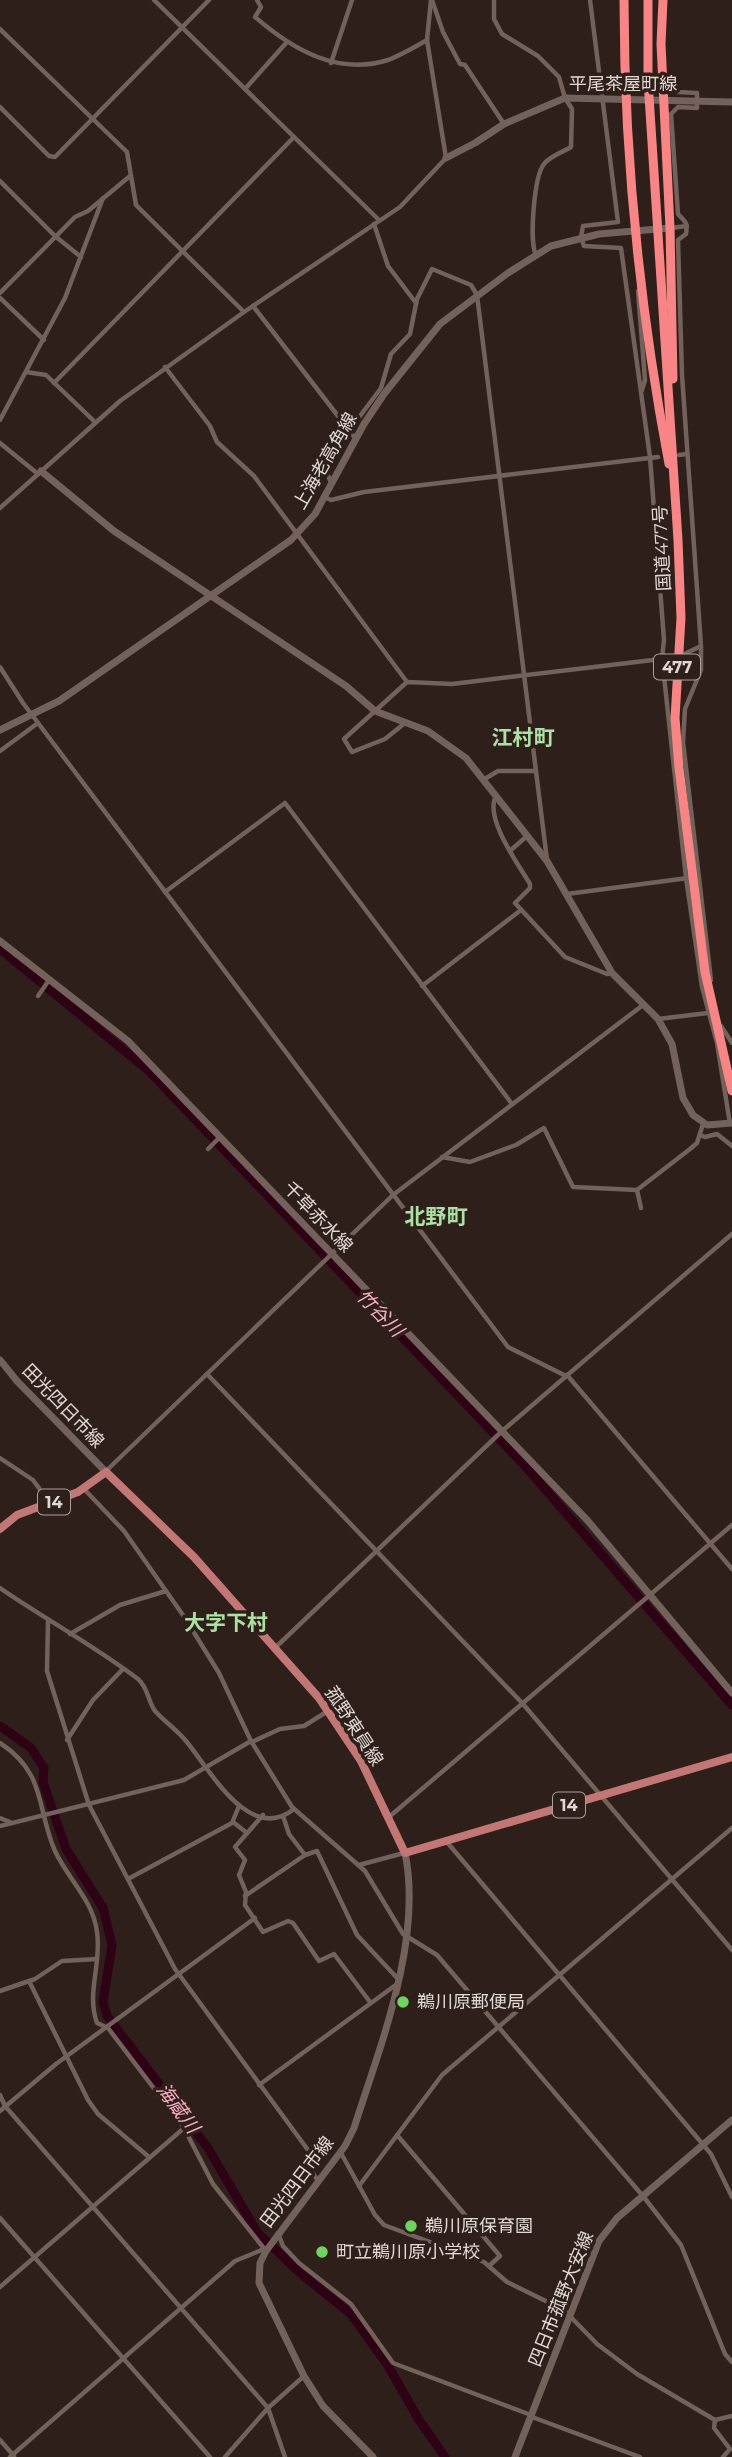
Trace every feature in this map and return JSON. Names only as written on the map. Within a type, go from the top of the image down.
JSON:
[{"type":"highway","name":"477","points":[[624,0],[624,97],[639,281],[678,540]]},
{"type":"highway","name":"国道477号","points":[[648,0],[649,109],[676,502],[681,618],[675,718],[689,878],[705,972],[732,1091]]},
{"type":"highway","name":"477","points":[[663,0],[676,502]]},
{"type":"main road","name":"平尾茶屋町線","points":[[446,158],[475,144],[504,124],[565,99],[624,97],[732,102]]},
{"type":"main road","name":"上海老高角線","points":[[0,730],[35,719],[212,597],[297,534],[324,497],[384,394],[432,333],[477,295],[551,246],[581,237],[670,228]]},
{"type":"main road","points":[[39,472],[114,531],[346,686],[375,711],[428,731],[466,758],[547,861],[612,973],[659,1019],[672,1044],[687,1106],[703,1124],[731,1124]]},
{"type":"main road","name":"千草赤水線","points":[[0,941],[128,1041],[331,1256],[588,1521],[732,1693]]},
{"type":"main road","name":"田光四日市線","points":[[0,1360],[16,1381],[106,1472]]},
{"type":"main road","name":"14","points":[[0,1529],[17,1515],[84,1489],[106,1472]]},
{"type":"main road","name":"菰野東員線","points":[[106,1472],[169,1530],[329,1711],[361,1761],[405,1853]]},
{"type":"main road","name":"14","points":[[405,1853],[732,1757]]},
{"type":"main road","name":"田光四日市線","points":[[373,2457],[323,2406],[304,2376],[263,2297],[259,2274],[266,2249],[340,2152],[354,2128],[389,2022],[398,1982],[405,1936],[408,1877],[405,1853]]},
{"type":"main road","name":"四日市菰野大安線","points":[[515,2457],[598,2241],[617,2218],[732,2120]]},
{"type":"street","points":[[154,0],[379,220]]},
{"type":"street","points":[[0,107],[52,158],[209,0]]},
{"type":"street","points":[[257,0],[262,5],[255,17],[287,41],[331,63],[340,65],[387,60],[427,40]]},
{"type":"street","points":[[331,63],[352,0]]},
{"type":"street","points":[[0,508],[95,422],[165,368],[413,197],[446,158],[427,40],[431,0]]},
{"type":"street","points":[[431,0],[443,32],[460,64],[465,65],[504,124]]},
{"type":"street","points":[[494,0],[492,12],[497,27],[507,39],[552,67],[572,109],[571,146],[542,166],[538,176],[532,242],[536,255]]},
{"type":"street","points":[[590,0],[618,222],[583,226],[581,237],[584,246],[621,248],[650,457],[664,640],[662,658],[689,878],[708,1013],[717,1043],[731,1124]]},
{"type":"street","points":[[0,29],[127,152],[136,205],[244,312]]},
{"type":"street","points":[[245,89],[287,41]]},
{"type":"street","points":[[670,85],[678,92],[697,93],[697,108],[678,107],[671,114],[678,214],[687,226],[686,234],[678,240],[687,454],[701,646],[701,670],[685,709],[683,742],[711,983],[722,1028],[732,1043]]},
{"type":"street","points":[[54,383],[294,137]]},
{"type":"street","points":[[44,340],[0,295],[75,217],[130,176]]},
{"type":"street","points":[[0,181],[55,236],[81,257]]},
{"type":"street","points":[[0,420],[44,340],[81,257],[103,198]]},
{"type":"street","points":[[374,224],[380,250],[388,266],[417,304]]},
{"type":"street","points":[[670,228],[687,226]]},
{"type":"street","points":[[331,484],[326,470],[328,462],[348,429],[381,388],[391,354],[410,334],[417,304],[432,269],[471,285],[477,295],[547,861]]},
{"type":"street","points":[[639,281],[637,309],[645,380],[641,391]]},
{"type":"street","points":[[253,306],[356,439]]},
{"type":"street","points":[[165,368],[210,426],[217,442],[254,476],[407,682]]},
{"type":"street","points":[[26,372],[42,372],[95,422]]},
{"type":"street","points":[[0,443],[39,472]]},
{"type":"street","points":[[679,455],[687,454]]},
{"type":"street","points":[[324,497],[331,500],[364,492],[658,457]]},
{"type":"street","points":[[406,723],[385,739],[352,752],[344,738],[407,682],[452,684],[678,657],[701,646]]},
{"type":"street","points":[[0,667],[35,719],[508,1347],[566,1375],[732,1569]]},
{"type":"street","points":[[0,751],[35,719]]},
{"type":"street","points":[[483,781],[498,771],[536,771]]},
{"type":"street","points":[[495,798],[491,808],[495,823],[530,884],[530,888],[515,903],[565,957],[607,974],[612,973]]},
{"type":"street","points":[[165,892],[285,803],[512,1104]]},
{"type":"street","points":[[511,850],[527,836]]},
{"type":"street","points":[[567,894],[689,878]]},
{"type":"street","points":[[422,986],[521,910]]},
{"type":"street","points":[[38,996],[49,980]]},
{"type":"street","points":[[106,1472],[393,1195],[644,1004]]},
{"type":"street","points":[[659,1019],[708,1013]]},
{"type":"street","points":[[442,1157],[470,1163],[516,1145],[544,1128],[573,1187],[637,1190],[690,1149],[700,1135],[703,1124]]},
{"type":"street","points":[[700,1135],[705,1137],[717,1134],[732,1146]]},
{"type":"street","points":[[208,1148],[218,1138]]},
{"type":"street","points":[[637,1190],[641,1208]]},
{"type":"street","points":[[275,1648],[501,1432],[732,1234]]},
{"type":"street","points":[[207,1374],[523,1704],[732,1950]]},
{"type":"street","points":[[0,1458],[33,1480],[50,1503]]},
{"type":"street","points":[[84,1489],[124,1531],[166,1591],[219,1673],[252,1742],[293,1809],[358,1865],[374,1883],[405,1936],[437,1955],[643,2196],[681,2245],[725,2354],[732,2362]]},
{"type":"street","points":[[389,1817],[732,1525]]},
{"type":"street","points":[[0,1588],[142,1683],[156,1712],[183,1737],[206,1769],[239,1806],[263,1815],[283,1816],[293,1809]]},
{"type":"street","points":[[70,1634],[120,1605],[166,1591]]},
{"type":"street","points":[[48,1621],[47,1671],[89,1805],[178,1975],[308,2150],[311,2170],[318,2181]]},
{"type":"street","points":[[67,1740],[93,1700],[122,1670]]},
{"type":"street","points":[[0,1826],[45,1817],[184,1780],[252,1742],[280,1729],[304,1726],[329,1711]]},
{"type":"street","points":[[0,1743],[19,1760],[33,1778],[55,1850],[92,1914],[97,1933],[93,2012],[97,2023],[108,2028],[184,2128],[213,2184],[266,2249],[238,2259],[12,2456],[0,2440]]},
{"type":"street","points":[[128,1879],[233,1822],[239,1806]]},
{"type":"street","points":[[263,1815],[234,1847],[245,1860],[239,1875],[245,1896],[243,1902],[248,1912],[263,1932],[288,1922],[293,1923],[319,1961],[334,1954],[370,2002]]},
{"type":"street","points":[[283,1816],[289,1834],[305,1855]]},
{"type":"street","points":[[0,1818],[11,1823]]},
{"type":"street","points":[[233,1822],[247,1833]]},
{"type":"street","points":[[359,2186],[442,2075],[732,1828]]},
{"type":"street","points":[[446,1841],[703,2145],[729,2185],[732,2197]]},
{"type":"street","points":[[245,1896],[305,1855],[317,1851],[357,1935],[398,1982],[259,2085]]},
{"type":"street","points":[[358,1865],[405,1853]]},
{"type":"street","points":[[2,2109],[66,2057],[255,1918]]},
{"type":"street","points":[[0,1991],[29,1981],[62,1961],[97,1959]]},
{"type":"street","points":[[29,1981],[66,2057],[98,2114],[149,2157]]},
{"type":"street","points":[[0,2095],[2,2109],[268,2408],[285,2457]]},
{"type":"street","points":[[0,2287],[184,2128]]},
{"type":"street","points":[[397,2135],[500,2256],[489,2266]]},
{"type":"street","points":[[340,2152],[378,2220],[392,2230],[466,2254],[489,2266],[507,2281],[556,2304],[616,2360],[715,2420],[732,2416]]},
{"type":"street","points":[[0,2218],[210,2457]]},
{"type":"street","points":[[276,2236],[299,2263],[351,2304],[393,2363],[640,2457]]},
{"type":"street","points":[[226,2456],[268,2408],[304,2376]]},
{"type":"street","points":[[715,2420],[714,2428],[730,2449],[723,2457]]},
{"type":"street","points":[[226,2456],[234,2457]]},
{"type":"waterway","name":"竹谷川","points":[[0,949],[148,1070],[526,1467],[732,1705]]},
{"type":"waterway","name":"海蔵川","points":[[0,1726],[31,1748],[44,1768],[43,1782],[66,1849],[103,1908],[112,1945],[103,2002],[107,2016],[208,2148],[257,2232],[300,2273],[351,2314],[387,2364],[419,2420],[445,2457]]},
{"type":"place","name":"鵜川原郵便局","points":[[403,2002]]},
{"type":"place","name":"鵜川原保育園","points":[[411,2226]]},
{"type":"place","name":"町立鵜川原小学校","points":[[322,2252]]},
{"type":"district","name":"江村町","points":[[523,737]]},
{"type":"district","name":"北野町","points":[[436,1216]]},
{"type":"district","name":"大字下村","points":[[226,1622]]}]
